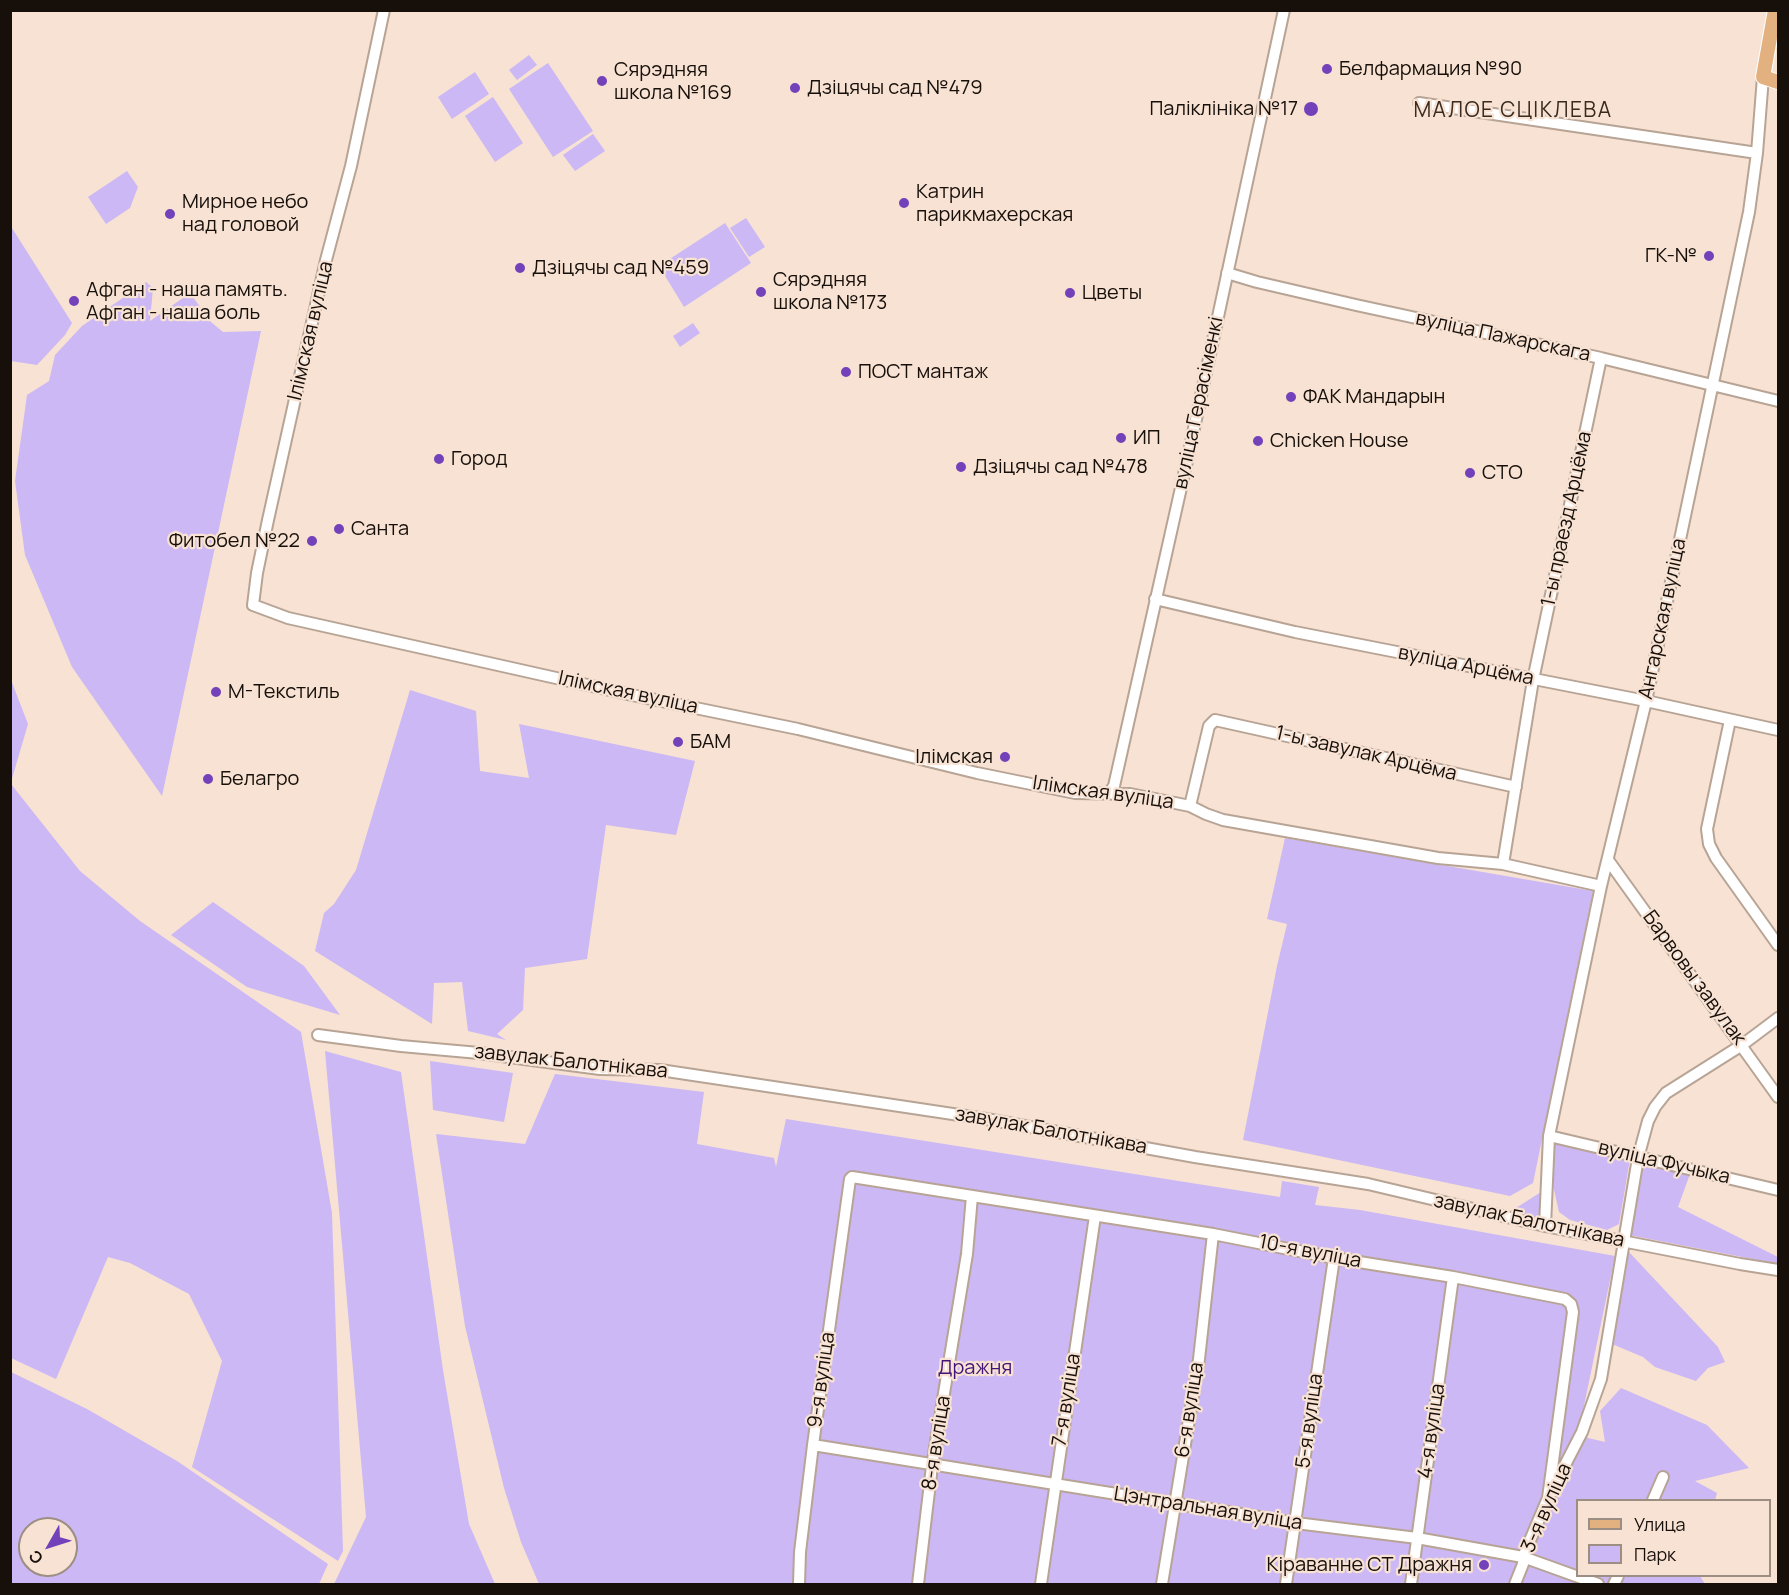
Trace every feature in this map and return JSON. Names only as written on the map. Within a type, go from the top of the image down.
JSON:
[{"type":"main road","name":"Ангарская вуліца","points":[[1763,77],[1775,10]]},
{"type":"main road","points":[[1763,77],[1779,82]]},
{"type":"street","name":"Ілімская вуліца","points":[[384,10],[351,166],[326,260],[252,605],[288,618],[632,695],[798,729],[977,773],[1075,793],[1130,794],[1190,806],[1223,820],[1438,858],[1503,864],[1601,886]]},
{"type":"street","name":"вуліца Герасіменкі","points":[[1109,793],[1114,786],[1284,10]]},
{"type":"street","name":"Ангарская вуліца","points":[[1545,1226],[1549,1136],[1601,886],[1646,701],[1749,212],[1757,153],[1763,77]]},
{"type":"street","points":[[1419,103],[1757,153]]},
{"type":"street","name":"вуліца Пажарскага","points":[[1227,273],[1356,305],[1601,358],[1779,401]]},
{"type":"street","name":"1-ы праезд Арцёма","points":[[1533,680],[1601,358]]},
{"type":"street","name":"вуліца Арцёма","points":[[1155,599],[1295,632],[1646,701],[1779,730]]},
{"type":"street","points":[[1503,864],[1533,680]]},
{"type":"street","name":"1-ы завулак Арцёма","points":[[1190,806],[1209,726],[1215,720],[1516,787]]},
{"type":"street","points":[[1731,720],[1707,830],[1709,844],[1716,858],[1779,945]]},
{"type":"street","name":"Барвовы завулак","points":[[1608,860],[1779,1097]]},
{"type":"street","name":"3-я вуліца","points":[[1515,1584],[1523,1564],[1523,1557],[1548,1498],[1582,1432],[1601,1378],[1638,1158],[1648,1121],[1666,1093],[1742,1045],[1779,1018]]},
{"type":"street","name":"завулак Балотнікава","points":[[318,1035],[584,1067],[660,1070],[986,1119],[1368,1184],[1545,1226],[1779,1270]]},
{"type":"street","name":"вуліца Фучыка","points":[[1549,1136],[1779,1190]]},
{"type":"street","name":"10-я вуліца","points":[[852,1178],[1213,1234],[1565,1299],[1571,1305],[1573,1312],[1548,1498]]},
{"type":"street","name":"9-я вуліца","points":[[799,1584],[800,1552],[813,1445],[850,1179],[852,1178]]},
{"type":"street","name":"8-я вуліца","points":[[918,1584],[932,1466],[965,1265],[972,1196]]},
{"type":"street","name":"7-я вуліца","points":[[1041,1584],[1095,1216]]},
{"type":"street","name":"6-я вуліца","points":[[1162,1584],[1198,1359],[1213,1234]]},
{"type":"street","name":"5-я вуліца","points":[[1286,1584],[1334,1258]]},
{"type":"street","name":"4-я вуліца","points":[[1411,1584],[1454,1277]]},
{"type":"street","name":"Цэнтральная вуліца","points":[[813,1445],[1296,1523],[1418,1538],[1523,1557],[1576,1576]]},
{"type":"street","points":[[1653,1499],[1664,1477]]},
{"type":"street","name":"Цэнтральная вуліца","points":[[1579,1577],[1598,1584]]},
{"type":"green space","points":[[529,55],[537,65],[517,80],[509,70]]},
{"type":"green space","points":[[548,63],[593,131],[553,157],[509,89]]},
{"type":"green space","points":[[475,72],[489,94],[452,119],[438,97]]},
{"type":"green space","points":[[493,97],[523,143],[495,162],[465,116]]},
{"type":"green space","points":[[593,134],[605,151],[575,171],[563,155]]},
{"type":"green space","points":[[127,171],[138,187],[130,208],[106,224],[88,197]]},
{"type":"green space","points":[[746,218],[765,247],[749,257],[730,228]]},
{"type":"green space","points":[[725,223],[751,263],[684,307],[659,266]]},
{"type":"green space","points":[[12,228],[72,323],[65,335],[37,365],[11,361]]},
{"type":"green space","points":[[146,282],[153,288],[150,321],[190,293],[211,322],[223,332],[261,331],[162,796],[72,667],[25,555],[15,481],[27,395],[49,381],[55,355],[82,326]]},
{"type":"green space","points":[[693,323],[700,333],[680,347],[673,336]]},
{"type":"green space","points":[[10,680],[28,724],[11,782]]},
{"type":"green space","points":[[410,690],[476,711],[480,771],[529,778],[519,724],[695,761],[676,835],[606,825],[587,959],[525,968],[523,1010],[497,1034],[506,1040],[468,1031],[462,982],[434,983],[432,1024],[315,951],[324,913],[334,904],[356,870]]},
{"type":"green space","points":[[11,784],[80,871],[140,921],[301,1032],[332,1213],[343,1551],[338,1561],[192,1467],[222,1361],[189,1294],[130,1263],[108,1257],[56,1379],[11,1358]]},
{"type":"green space","points":[[1285,838],[1593,891],[1533,1183],[1510,1196],[1243,1140],[1287,924],[1267,919]]},
{"type":"green space","points":[[213,902],[304,966],[340,1015],[247,987],[171,935]]},
{"type":"green space","points":[[325,1051],[401,1072],[443,1370],[469,1524],[495,1584],[334,1584],[366,1517]]},
{"type":"green space","points":[[430,1061],[513,1073],[504,1122],[433,1110]]},
{"type":"green space","name":"Дражня","points":[[555,1074],[704,1092],[697,1144],[774,1158],[776,1167],[786,1119],[1280,1197],[1282,1181],[1319,1187],[1315,1205],[1360,1210],[1615,1256],[1580,1425],[1585,1435],[1588,1438],[1605,1442],[1600,1411],[1621,1388],[1707,1425],[1749,1468],[1695,1481],[1717,1493],[1715,1499],[1576,1499],[1576,1577],[1701,1577],[1705,1584],[539,1584],[521,1542],[504,1488],[465,1326],[436,1134],[525,1144]]},
{"type":"green space","points":[[1554,1143],[1630,1159],[1619,1224],[1607,1230],[1570,1220],[1559,1212],[1553,1185]]},
{"type":"green space","points":[[1639,1163],[1690,1174],[1678,1207],[1778,1257],[1778,1264],[1629,1235]]},
{"type":"green space","points":[[1541,1192],[1538,1218],[1508,1213]]},
{"type":"green space","points":[[1629,1252],[1718,1347],[1725,1362],[1708,1368],[1696,1381],[1655,1367],[1643,1357],[1612,1344]]},
{"type":"green space","points":[[11,1372],[87,1409],[177,1461],[328,1564],[319,1584],[11,1584]]},
{"type":"place","name":"Белфармация №90","points":[[1327,69]]},
{"type":"place","name":"Сярэдняя школа №169","points":[[602,81]]},
{"type":"place","name":"Дзіцячы сад №479","points":[[795,88]]},
{"type":"place","name":"Паліклініка №17","points":[[1311,109]]},
{"type":"place","name":"Катрин парикмахерская","points":[[904,203]]},
{"type":"place","name":"Мирное небо над головой","points":[[170,214]]},
{"type":"place","name":"ГК-№","points":[[1709,256]]},
{"type":"place","name":"Дзіцячы сад №459","points":[[520,268]]},
{"type":"place","name":"Сярэдняя школа №173","points":[[761,292]]},
{"type":"place","name":"Цветы","points":[[1070,293]]},
{"type":"place","name":"Афган - наша память. Афган - наша боль","points":[[74,301]]},
{"type":"place","name":"ПОСТ мантаж","points":[[846,372]]},
{"type":"place","name":"ФАК Мандарын","points":[[1291,397]]},
{"type":"place","name":"ИП","points":[[1121,438]]},
{"type":"place","name":"Chicken House","points":[[1258,441]]},
{"type":"place","name":"Город","points":[[439,459]]},
{"type":"place","name":"Дзіцячы сад №478","points":[[961,467]]},
{"type":"place","name":"СТО","points":[[1470,473]]},
{"type":"place","name":"Санта","points":[[339,529]]},
{"type":"place","name":"Фитобел №22","points":[[312,541]]},
{"type":"place","name":"М-Текстиль","points":[[216,692]]},
{"type":"place","name":"БАМ","points":[[678,742]]},
{"type":"place","name":"Ілімская","points":[[1005,757]]},
{"type":"place","name":"Белагро","points":[[208,779]]},
{"type":"place","name":"Кіраванне СТ Дражня","points":[[1484,1565]]},
{"type":"district","name":"МАЛОЕ СЦІКЛЕВА","points":[[1513,111]]}]
